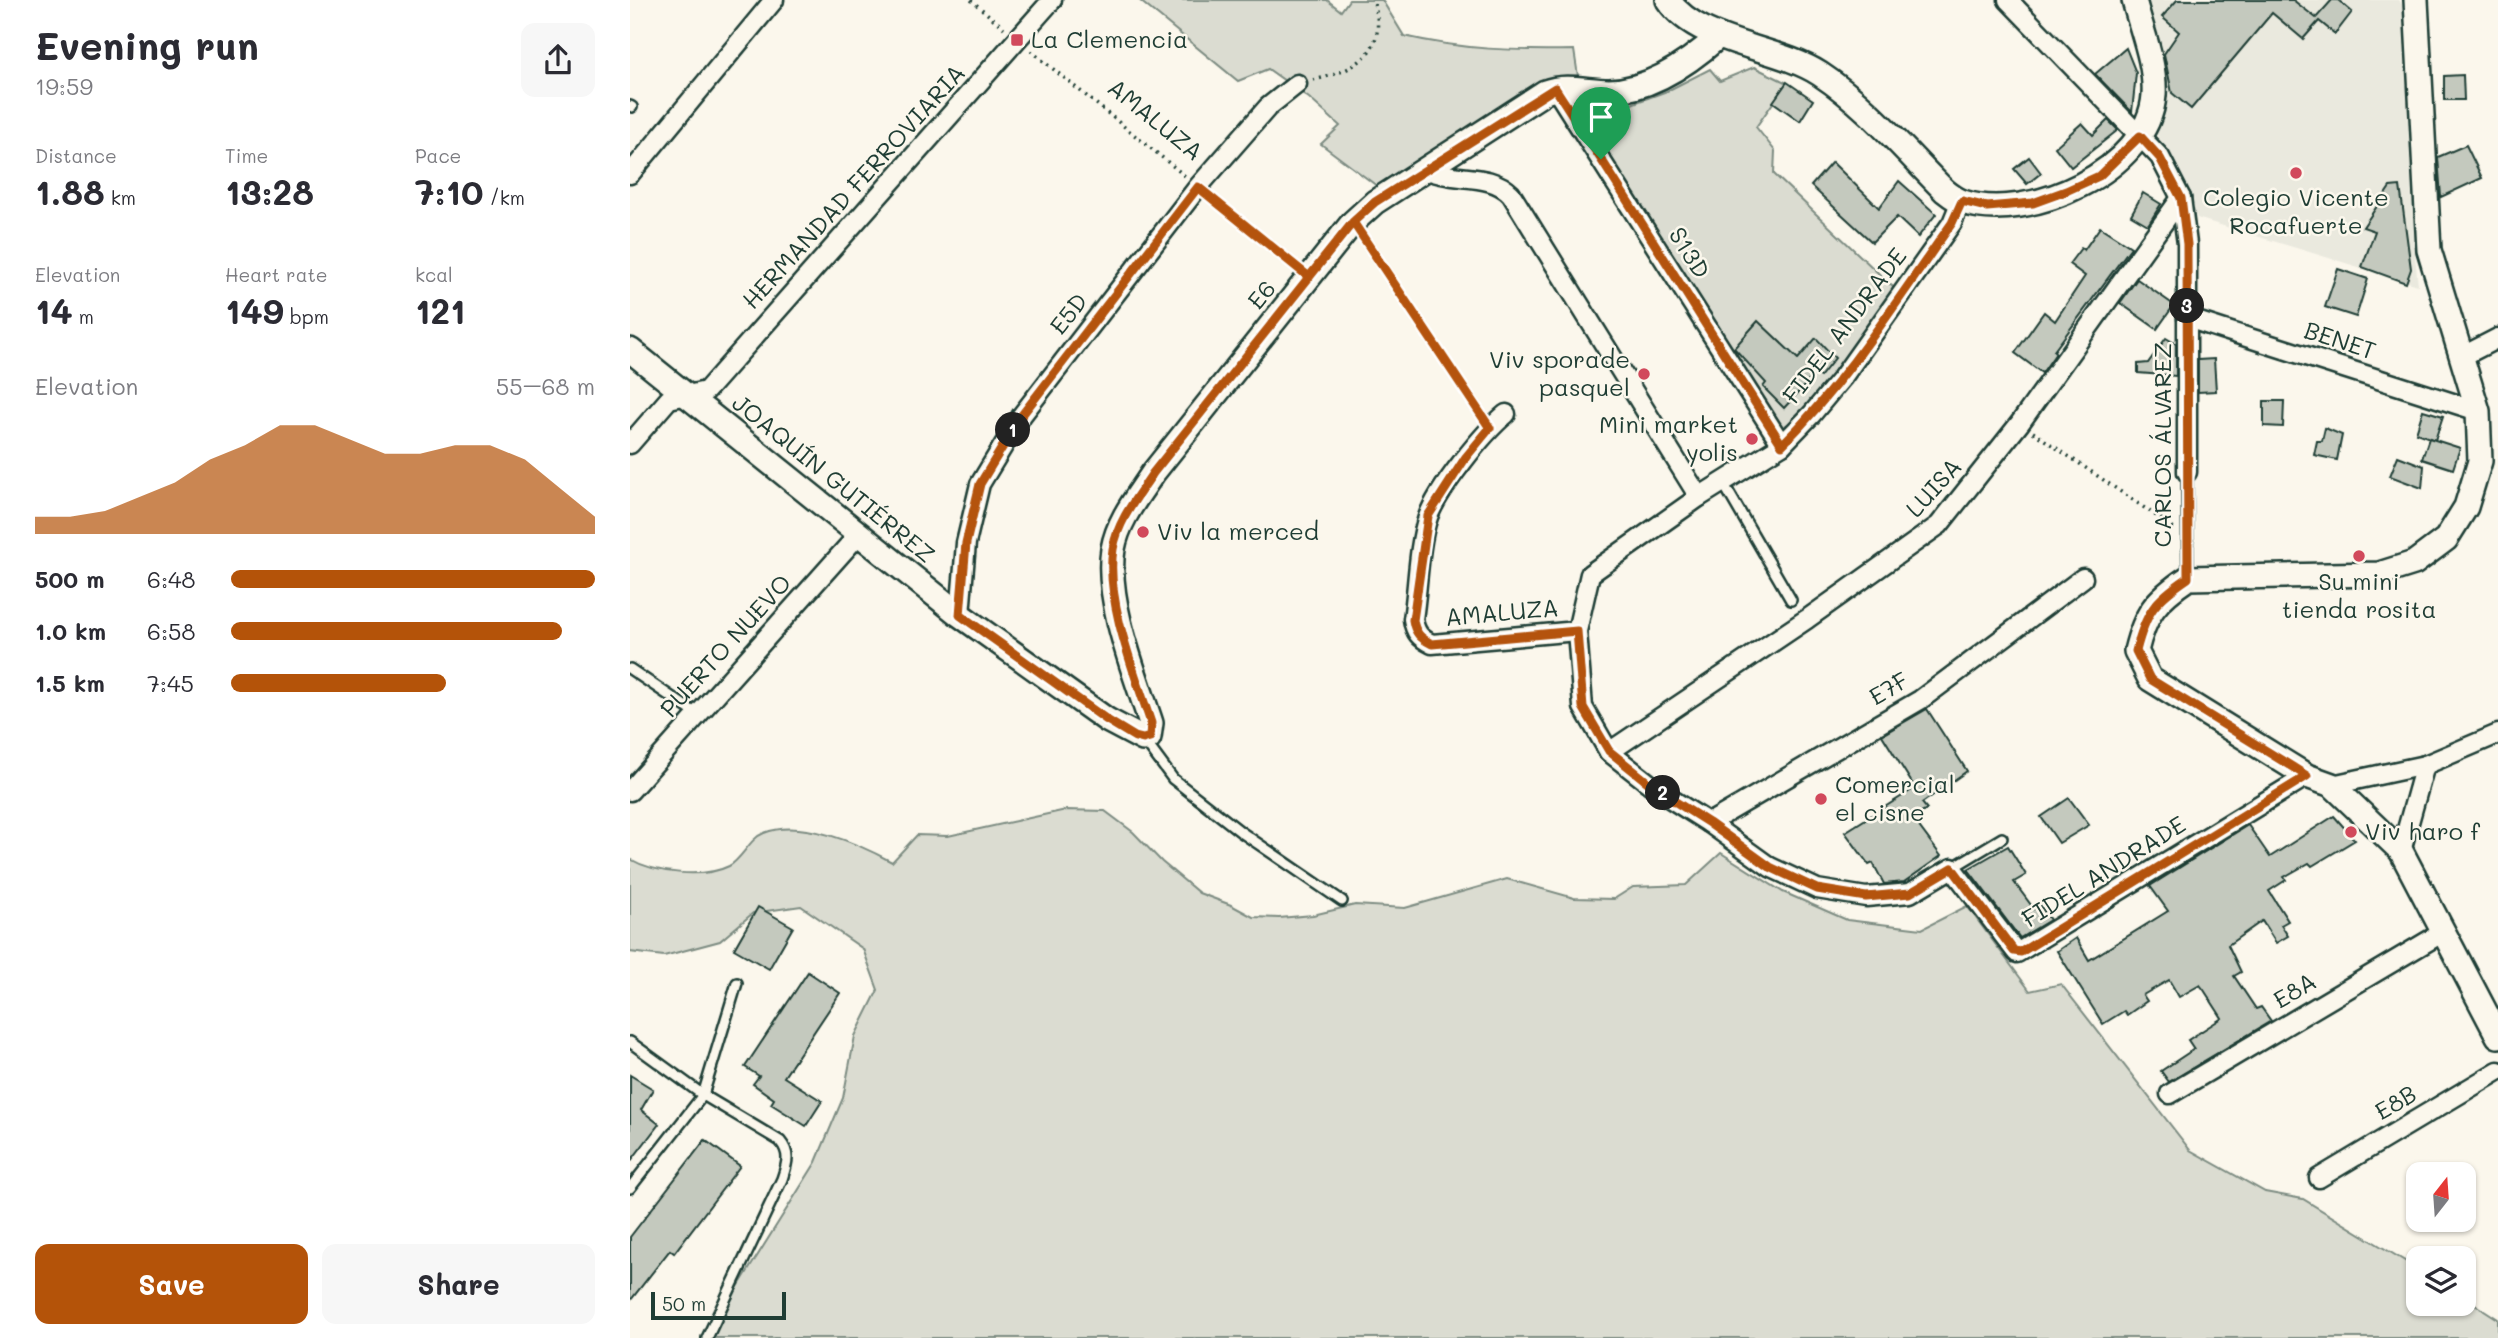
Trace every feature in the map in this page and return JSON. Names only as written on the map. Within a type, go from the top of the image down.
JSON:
[{"type":"street","points":[[630,174],[774,0]]},
{"type":"street","name":"HERMANDAD FERROVIARIA","points":[[630,444],[669,399],[706,391],[1052,0]]},
{"type":"street","points":[[1668,0],[1675,11],[1718,36],[1817,72],[1848,96],[1945,191],[1962,201],[1987,207],[2033,203],[2099,176],[2140,136],[2148,120],[2154,95],[2152,71],[2134,0]]},
{"type":"street","name":"CARLOS ÁLVAREZ","points":[[2008,0],[2160,158],[2181,198],[2187,244],[2188,472]]},
{"type":"street","points":[[2420,2],[2429,250],[2478,411],[2480,461],[2466,507],[2446,538],[2414,563],[2379,574],[2188,578],[2161,596],[2143,623],[2136,651],[2150,679],[2307,776],[2333,785],[2401,851],[2498,1036]]},
{"type":"street","points":[[1555,88],[1612,91],[1653,80],[1695,57],[1718,36]]},
{"type":"street","name":"E5D","points":[[960,615],[966,543],[980,484],[1022,415],[1198,187],[1268,107],[1297,83]]},
{"type":"street","name":"E6","points":[[1143,739],[1150,737],[1151,723],[1124,639],[1112,579],[1113,548],[1124,517],[1153,473],[1353,222],[1375,202],[1555,88]]},
{"type":"street","name":"S13D","points":[[1555,88],[1782,445]]},
{"type":"street","points":[[1428,170],[1442,176],[1494,182],[1511,194],[1699,497]]},
{"type":"street","name":"LUISA","points":[[1609,751],[1807,619],[1931,532],[2020,423],[2181,198]]},
{"type":"street","name":"FIDEL ANDRADE","points":[[1962,201],[1952,223],[1842,377],[1782,445],[1722,481],[1594,569],[1588,579],[1577,631],[1583,707],[1609,751],[1660,792],[1770,867],[1817,889],[1866,897],[1910,893],[1952,868],[2014,951],[2021,952],[2307,776]]},
{"type":"street","name":"BENET","points":[[2187,318],[2478,411]]},
{"type":"street","points":[[2461,357],[2498,338]]},
{"type":"street","name":"JOAQUÍN GUTIÉRREZ","points":[[630,350],[960,615],[1107,720],[1143,739]]},
{"type":"street","points":[[1490,428],[1506,414]]},
{"type":"street","name":"AMALUZA","points":[[1490,428],[1439,498],[1426,524],[1413,620],[1415,629],[1422,638],[1432,644],[1577,631]]},
{"type":"street","name":"PUERTO NUEVO","points":[[630,792],[859,534]]},
{"type":"street","name":"E7F","points":[[1709,823],[1920,700],[2083,578]]},
{"type":"street","points":[[2333,785],[2425,765],[2498,734]]},
{"type":"street","points":[[2401,851],[2425,765]]},
{"type":"street","name":"E8A","points":[[2170,1094],[2445,931]]},
{"type":"street","name":"E8B","points":[[2319,1178],[2498,1070]]},
{"type":"lane","name":"CARLOS ÁLVAREZ","points":[[2188,472],[2188,578]]},
{"type":"lane","points":[[1722,481],[1791,600]]},
{"type":"lane","points":[[630,669],[698,716]]},
{"type":"lane","points":[[1143,739],[1173,779],[1241,832],[1342,901]]},
{"type":"lane","points":[[1952,868],[2002,838]]},
{"type":"lane","points":[[630,1188],[703,1095],[737,983]]},
{"type":"lane","points":[[630,1042],[703,1095],[780,1141],[787,1149],[788,1160],[782,1179],[707,1338]]},
{"type":"path","name":"AMALUZA","points":[[971,0],[1309,277]]},
{"type":"path","points":[[1297,83],[1350,70],[1374,47],[1378,25],[1373,0]]},
{"type":"path","points":[[1353,222],[1490,428]]},
{"type":"path","points":[[2020,423],[2187,537]]},
{"type":"shaded area","points":[[1139,0],[1327,0],[1341,11],[1349,0],[1382,0],[1404,36],[1489,49],[1574,50],[1578,76],[1554,78],[1381,189],[1321,144],[1340,126],[1309,98],[1268,69],[1238,81]]},
{"type":"shaded area","name":"Colegio Vicente Rocafuerte","points":[[2144,0],[2399,0],[2419,30],[2415,256],[2418,285],[2197,218],[2154,128]]},
{"type":"shaded area","points":[[1754,67],[1787,83],[1756,127],[1775,151],[1774,174],[1895,289],[1806,414],[1779,429],[1573,108],[1626,106],[1667,91],[1710,69],[1720,81]]},
{"type":"shaded area","points":[[1066,810],[1105,811],[1133,832],[1162,862],[1199,893],[1253,917],[1313,915],[1355,905],[1405,908],[1507,879],[1574,898],[1614,899],[1633,887],[1686,885],[1721,853],[1783,892],[1847,920],[1922,929],[1967,906],[2030,991],[2061,984],[2190,1150],[2265,1192],[2303,1199],[2406,1262],[2406,1316],[2476,1316],[2476,1305],[2498,1319],[2498,1338],[706,1338],[816,1162],[843,1098],[855,1036],[878,990],[863,949],[801,906],[753,913],[720,941],[664,956],[630,952],[630,859],[652,868],[679,873],[718,870],[738,859],[754,839],[764,833],[795,829],[830,835],[892,862],[917,835],[948,836]]},
{"type":"building","points":[[2177,0],[2293,0],[2316,18],[2332,0],[2338,0],[2352,12],[2335,34],[2319,21],[2303,39],[2272,13],[2191,109],[2172,93],[2164,54],[2179,32],[2162,17]]},
{"type":"building","points":[[2126,48],[2136,73],[2132,112],[2095,74]]},
{"type":"building","points":[[2463,75],[2464,100],[2444,100],[2444,76]]},
{"type":"building","points":[[1787,82],[1813,100],[1800,121],[1773,102]]},
{"type":"building","points":[[2108,120],[2118,130],[2071,167],[2055,147],[2082,123],[2093,135]]},
{"type":"building","points":[[2466,145],[2482,178],[2441,197],[2438,157]]},
{"type":"building","points":[[2029,157],[2041,173],[2027,184],[2014,169]]},
{"type":"building","points":[[1832,162],[1879,208],[1899,181],[1936,214],[1918,237],[1897,217],[1872,242],[1811,186]]},
{"type":"building","points":[[2400,186],[2411,269],[2406,283],[2362,267],[2375,231],[2363,227],[2390,187]]},
{"type":"building","points":[[2143,193],[2161,204],[2148,225],[2131,215]]},
{"type":"building","points":[[2100,227],[2131,247],[2054,351],[2056,353],[2042,373],[2015,353],[2044,312],[2055,321],[2085,276],[2069,264],[2081,248],[2084,250]]},
{"type":"building","points":[[2338,269],[2368,279],[2356,317],[2325,307]]},
{"type":"building","points":[[2137,279],[2174,305],[2157,329],[2120,303]]},
{"type":"building","points":[[1758,321],[1798,359],[1816,338],[1835,358],[1820,377],[1815,374],[1784,408],[1763,387],[1766,383],[1734,348]]},
{"type":"building","points":[[2166,338],[2176,344],[2176,376],[2138,373],[2138,364],[2148,363]]},
{"type":"building","points":[[2214,359],[2216,391],[2198,392],[2198,360]]},
{"type":"building","points":[[2264,401],[2284,401],[2283,427],[2264,426]]},
{"type":"building","points":[[2423,410],[2443,416],[2435,440],[2416,433]]},
{"type":"building","points":[[2325,428],[2342,435],[2337,460],[2314,455],[2317,441],[2322,441]]},
{"type":"building","points":[[2429,438],[2460,448],[2453,469],[2422,459]]},
{"type":"building","points":[[2398,456],[2424,466],[2422,488],[2390,476]]},
{"type":"building","points":[[1927,709],[1967,771],[1922,803],[1927,809],[1912,817],[1941,856],[1904,882],[1884,884],[1873,863],[1869,865],[1845,832],[1915,788],[1882,735]]},
{"type":"building","points":[[2069,798],[2089,825],[2059,843],[2041,817]]},
{"type":"building","points":[[2334,816],[2355,840],[2312,866],[2309,863],[2284,877],[2286,880],[2269,891],[2288,921],[2281,925],[2288,936],[2276,943],[2262,921],[2228,945],[2241,972],[2234,976],[2256,1009],[2261,1007],[2271,1021],[2169,1082],[2161,1071],[2194,1049],[2188,1040],[2222,1018],[2200,985],[2179,997],[2169,980],[2143,995],[2147,1001],[2127,1015],[2124,1011],[2103,1024],[2057,951],[2076,938],[2089,960],[2168,911],[2150,886],[2248,825],[2270,857]]},
{"type":"building","points":[[2008,846],[2026,875],[2014,882],[2034,909],[2040,905],[2050,920],[2020,938],[1968,869]]},
{"type":"building","points":[[758,907],[793,927],[769,969],[734,949]]},
{"type":"building","points":[[808,972],[840,993],[784,1077],[822,1101],[806,1126],[771,1104],[774,1099],[753,1084],[759,1076],[745,1067]]},
{"type":"building","points":[[630,1075],[653,1089],[641,1110],[659,1124],[630,1162]]},
{"type":"building","points":[[705,1140],[740,1166],[674,1253],[670,1250],[630,1301],[630,1237]]},
{"type":"place","name":"La Clemencia","points":[[1017,40]]},
{"type":"place","name":"Colegio Vicente Rocafuerte","points":[[2296,173]]},
{"type":"place","name":"Viv sporade pasquel","points":[[1644,374]]},
{"type":"place","name":"Mini market yolis","points":[[1752,439]]},
{"type":"place","name":"Viv la merced","points":[[1143,532]]},
{"type":"place","name":"Su mini tienda rosita","points":[[2359,556]]},
{"type":"place","name":"Comercial el cisne","points":[[1821,799]]},
{"type":"place","name":"Viv haro f","points":[[2351,832]]},
{"type":"route","points":[[1601,159],[1555,88],[1375,202],[1353,222],[1153,473],[1124,517],[1113,548],[1112,579],[1124,639],[1151,723],[1150,737],[1135,737],[1107,720],[960,615],[966,543],[980,484],[1022,415],[1198,187],[1309,277],[1353,222],[1490,428],[1466,457],[1428,516],[1413,620],[1415,629],[1422,638],[1432,644],[1577,631],[1583,707],[1609,751],[1660,792],[1770,867],[1817,889],[1866,897],[1910,893],[1952,868],[2017,953],[2307,776],[2150,679],[2136,651],[2143,623],[2161,596],[2188,578],[2187,244],[2181,198],[2160,158],[2140,136],[2099,176],[2066,191],[2033,203],[1987,207],[1962,201],[1952,223],[1842,377],[1782,445],[1601,159]]}]
